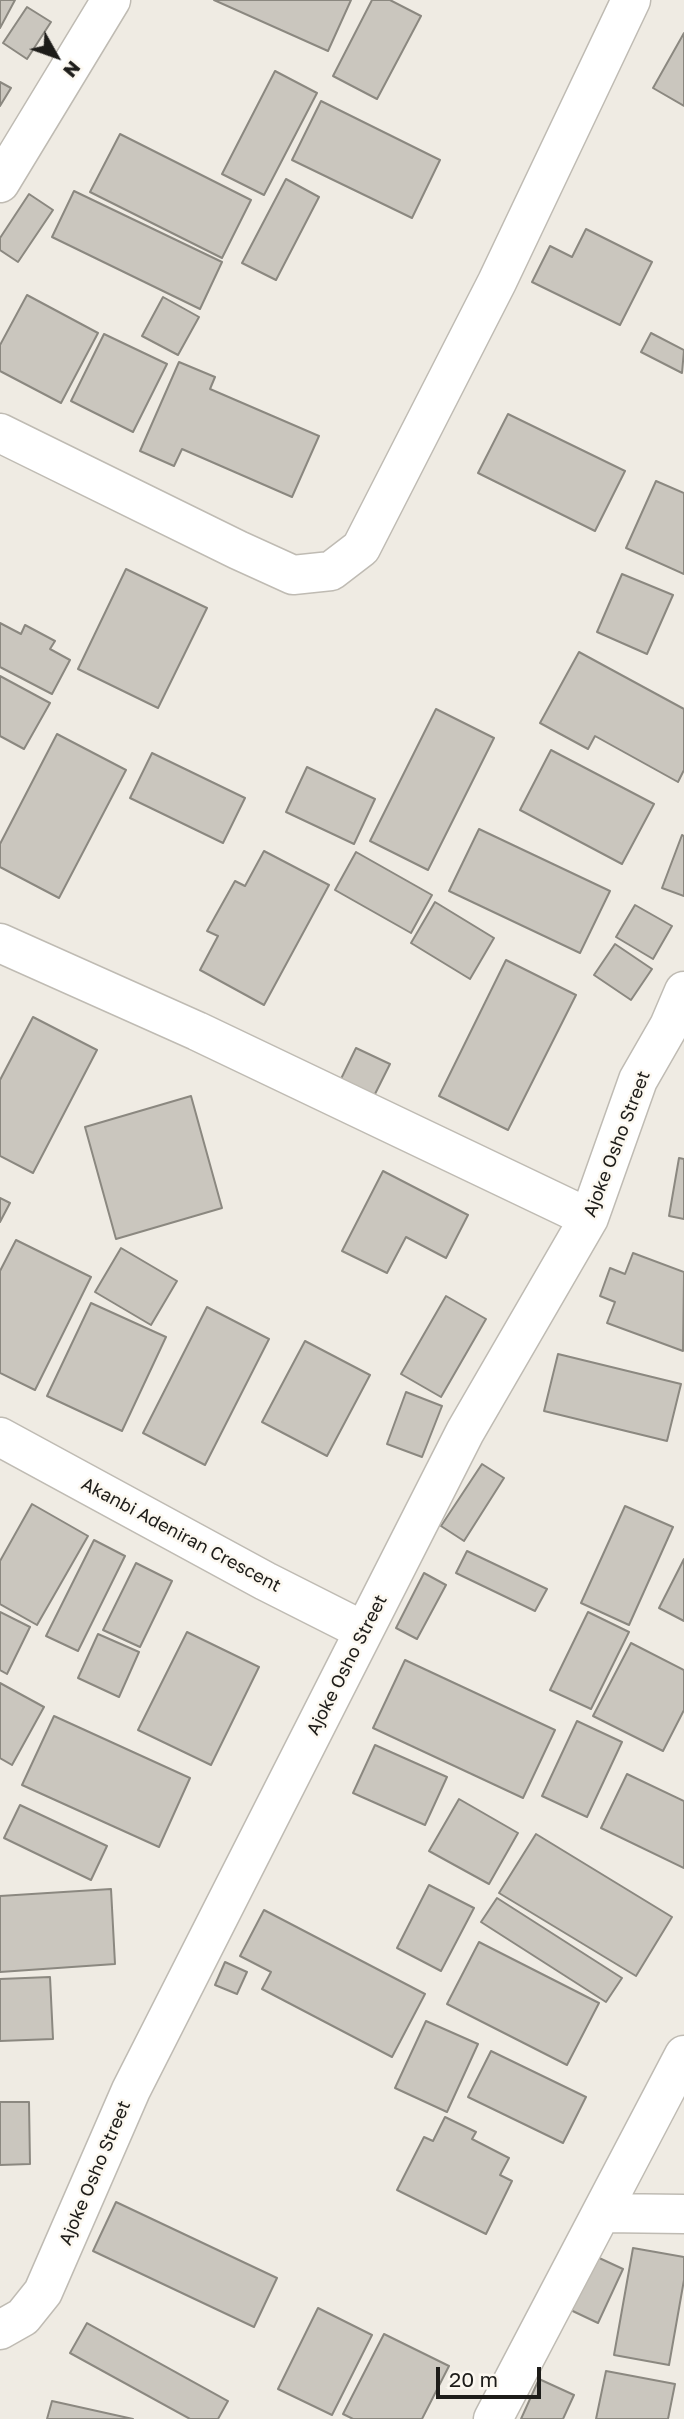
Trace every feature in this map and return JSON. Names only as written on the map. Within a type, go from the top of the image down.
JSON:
[{"type":"street","points":[[0,183],[111,0]]},
{"type":"street","points":[[0,433],[293,575],[331,571],[361,548],[498,282],[631,0]]},
{"type":"street","points":[[0,943],[197,1031],[589,1217]]},
{"type":"street","name":"Ajoke Osho Street","points":[[0,2330],[23,2317],[43,2291],[131,2090],[465,1432],[589,1217],[638,1080],[677,1027],[684,991]]},
{"type":"street","name":"Akanbi Adeniran Crescent","points":[[0,1437],[265,1581],[364,1631]]},
{"type":"street","points":[[493,2419],[684,2055]]},
{"type":"street","points":[[603,2213],[684,2214]]},
{"type":"building","points":[[0,0],[15,0],[0,28]]},
{"type":"building","points":[[214,0],[351,0],[328,51]]},
{"type":"building","points":[[372,0],[390,0],[421,16],[377,99],[333,76]]},
{"type":"building","points":[[27,7],[51,22],[27,59],[3,43]]},
{"type":"building","points":[[684,33],[684,106],[653,88]]},
{"type":"building","points":[[275,71],[317,93],[264,195],[222,174]]},
{"type":"building","points":[[0,82],[11,88],[0,106]]},
{"type":"building","points":[[321,101],[440,160],[412,218],[292,160]]},
{"type":"building","points":[[120,134],[251,200],[222,258],[90,192]]},
{"type":"building","points":[[286,179],[319,197],[276,280],[242,263]]},
{"type":"building","points":[[74,191],[222,262],[200,309],[52,237]]},
{"type":"building","points":[[29,194],[53,210],[18,262],[0,250],[0,238]]},
{"type":"building","points":[[586,229],[652,262],[620,325],[532,282],[550,246],[572,257]]},
{"type":"building","points":[[27,295],[98,333],[61,403],[0,371],[0,345]]},
{"type":"building","points":[[163,297],[199,317],[178,355],[142,336]]},
{"type":"building","points":[[651,333],[684,350],[682,373],[641,352]]},
{"type":"building","points":[[104,334],[167,364],[133,432],[71,401]]},
{"type":"building","points":[[179,362],[215,377],[210,389],[319,436],[292,497],[182,449],[174,466],[140,451]]},
{"type":"building","points":[[508,414],[625,471],[595,531],[478,473]]},
{"type":"building","points":[[656,481],[684,493],[684,574],[626,548]]},
{"type":"building","points":[[126,569],[207,608],[158,708],[78,669]]},
{"type":"building","points":[[622,574],[673,595],[647,654],[597,632]]},
{"type":"building","points":[[0,623],[21,634],[25,625],[55,641],[50,649],[70,660],[52,694],[0,667]]},
{"type":"building","points":[[579,652],[684,709],[684,770],[678,782],[595,736],[588,749],[540,723]]},
{"type":"building","points":[[0,676],[50,703],[24,749],[0,736]]},
{"type":"building","points":[[436,709],[494,738],[428,870],[370,841]]},
{"type":"building","points":[[57,734],[126,770],[59,898],[0,867],[0,844]]},
{"type":"building","points":[[551,750],[654,804],[622,864],[520,810]]},
{"type":"building","points":[[152,753],[245,798],[223,843],[130,798]]},
{"type":"building","points":[[307,767],[375,799],[354,844],[286,812]]},
{"type":"building","points":[[479,829],[610,891],[580,953],[449,891]]},
{"type":"building","points":[[682,835],[684,836],[684,896],[662,888]]},
{"type":"building","points":[[264,851],[329,885],[264,1005],[200,970],[218,936],[207,931],[235,881],[245,886]]},
{"type":"building","points":[[356,852],[432,895],[411,933],[335,890]]},
{"type":"building","points":[[435,902],[494,938],[470,979],[411,943]]},
{"type":"building","points":[[635,905],[672,926],[653,959],[616,937]]},
{"type":"building","points":[[615,944],[652,969],[631,1000],[594,975]]},
{"type":"building","points":[[506,960],[576,995],[508,1130],[439,1096]]},
{"type":"building","points":[[33,1017],[97,1050],[33,1173],[0,1156],[0,1080]]},
{"type":"building","points":[[356,1048],[390,1064],[373,1098],[339,1083]]},
{"type":"building","points":[[191,1096],[222,1208],[116,1239],[85,1127]]},
{"type":"building","points":[[679,1158],[684,1159],[684,1219],[669,1216]]},
{"type":"building","points":[[383,1171],[468,1215],[446,1258],[406,1237],[387,1273],[342,1251]]},
{"type":"building","points":[[0,1198],[10,1203],[0,1222]]},
{"type":"building","points":[[16,1240],[91,1277],[35,1390],[0,1373],[0,1271]]},
{"type":"building","points":[[121,1248],[177,1281],[151,1325],[95,1292]]},
{"type":"building","points":[[633,1253],[684,1272],[683,1351],[607,1323],[615,1302],[600,1296],[610,1268],[625,1274]]},
{"type":"building","points":[[446,1296],[486,1319],[441,1397],[401,1374]]},
{"type":"building","points":[[91,1303],[166,1337],[122,1431],[47,1396]]},
{"type":"building","points":[[207,1307],[269,1339],[205,1465],[143,1433]]},
{"type":"building","points":[[305,1341],[370,1375],[327,1456],[262,1422]]},
{"type":"building","points":[[558,1354],[681,1384],[667,1441],[544,1411]]},
{"type":"building","points":[[406,1392],[442,1406],[422,1457],[387,1444]]},
{"type":"building","points":[[482,1464],[504,1478],[464,1541],[441,1526]]},
{"type":"building","points":[[32,1504],[88,1536],[37,1625],[0,1604],[0,1561]]},
{"type":"building","points":[[625,1506],[673,1527],[629,1625],[581,1603]]},
{"type":"building","points":[[94,1540],[125,1556],[78,1651],[46,1636]]},
{"type":"building","points":[[467,1551],[547,1589],[535,1611],[456,1573]]},
{"type":"building","points":[[684,1559],[684,1621],[659,1608]]},
{"type":"building","points":[[136,1563],[172,1581],[140,1647],[103,1630]]},
{"type":"building","points":[[424,1573],[446,1585],[417,1639],[396,1628]]},
{"type":"building","points":[[0,1612],[30,1627],[7,1674],[0,1670]]},
{"type":"building","points":[[588,1612],[629,1632],[591,1709],[550,1690]]},
{"type":"building","points":[[187,1632],[259,1667],[211,1765],[138,1730]]},
{"type":"building","points":[[98,1634],[139,1652],[119,1697],[78,1678]]},
{"type":"building","points":[[631,1643],[684,1670],[684,1710],[663,1751],[593,1716]]},
{"type":"building","points":[[405,1660],[555,1730],[523,1798],[373,1728]]},
{"type":"building","points":[[0,1683],[44,1707],[12,1765],[0,1758]]},
{"type":"building","points":[[54,1716],[190,1778],[159,1847],[22,1785]]},
{"type":"building","points":[[577,1721],[622,1742],[587,1817],[542,1796]]},
{"type":"building","points":[[375,1745],[447,1777],[425,1825],[353,1793]]},
{"type":"building","points":[[627,1774],[684,1801],[684,1868],[601,1828]]},
{"type":"building","points":[[459,1799],[518,1833],[489,1884],[429,1851]]},
{"type":"building","points":[[20,1805],[107,1846],[91,1880],[4,1838]]},
{"type":"building","points":[[536,1834],[672,1917],[636,1976],[499,1893]]},
{"type":"building","points":[[429,1885],[474,1908],[441,1971],[397,1948]]},
{"type":"building","points":[[111,1889],[115,1964],[0,1972],[0,1896]]},
{"type":"building","points":[[497,1898],[622,1978],[606,2002],[481,1922]]},
{"type":"building","points":[[264,1910],[425,1994],[392,2057],[262,1989],[271,1972],[240,1956]]},
{"type":"building","points":[[479,1942],[599,2003],[567,2065],[447,2004]]},
{"type":"building","points":[[225,1962],[247,1972],[237,1994],[215,1985]]},
{"type":"building","points":[[50,1977],[53,2039],[0,2041],[0,1979]]},
{"type":"building","points":[[426,2021],[478,2044],[447,2112],[395,2088]]},
{"type":"building","points":[[491,2051],[586,2097],[563,2143],[468,2097]]},
{"type":"building","points":[[0,2102],[29,2102],[30,2164],[0,2165]]},
{"type":"building","points":[[445,2117],[476,2132],[472,2139],[509,2158],[500,2175],[512,2181],[486,2234],[397,2190],[424,2137],[433,2141]]},
{"type":"building","points":[[116,2202],[277,2278],[254,2327],[93,2251]]},
{"type":"building","points":[[633,2248],[684,2257],[684,2280],[669,2365],[614,2355]]},
{"type":"building","points":[[584,2251],[623,2269],[598,2323],[560,2305]]},
{"type":"building","points":[[318,2308],[372,2335],[332,2415],[278,2389]]},
{"type":"building","points":[[87,2323],[228,2401],[218,2419],[190,2419],[70,2353]]},
{"type":"building","points":[[384,2334],[449,2366],[422,2419],[353,2419],[343,2414]]},
{"type":"building","points":[[606,2371],[675,2384],[668,2419],[596,2419]]},
{"type":"building","points":[[539,2379],[574,2395],[563,2419],[521,2419]]},
{"type":"building","points":[[52,2401],[133,2419],[47,2419]]}]
